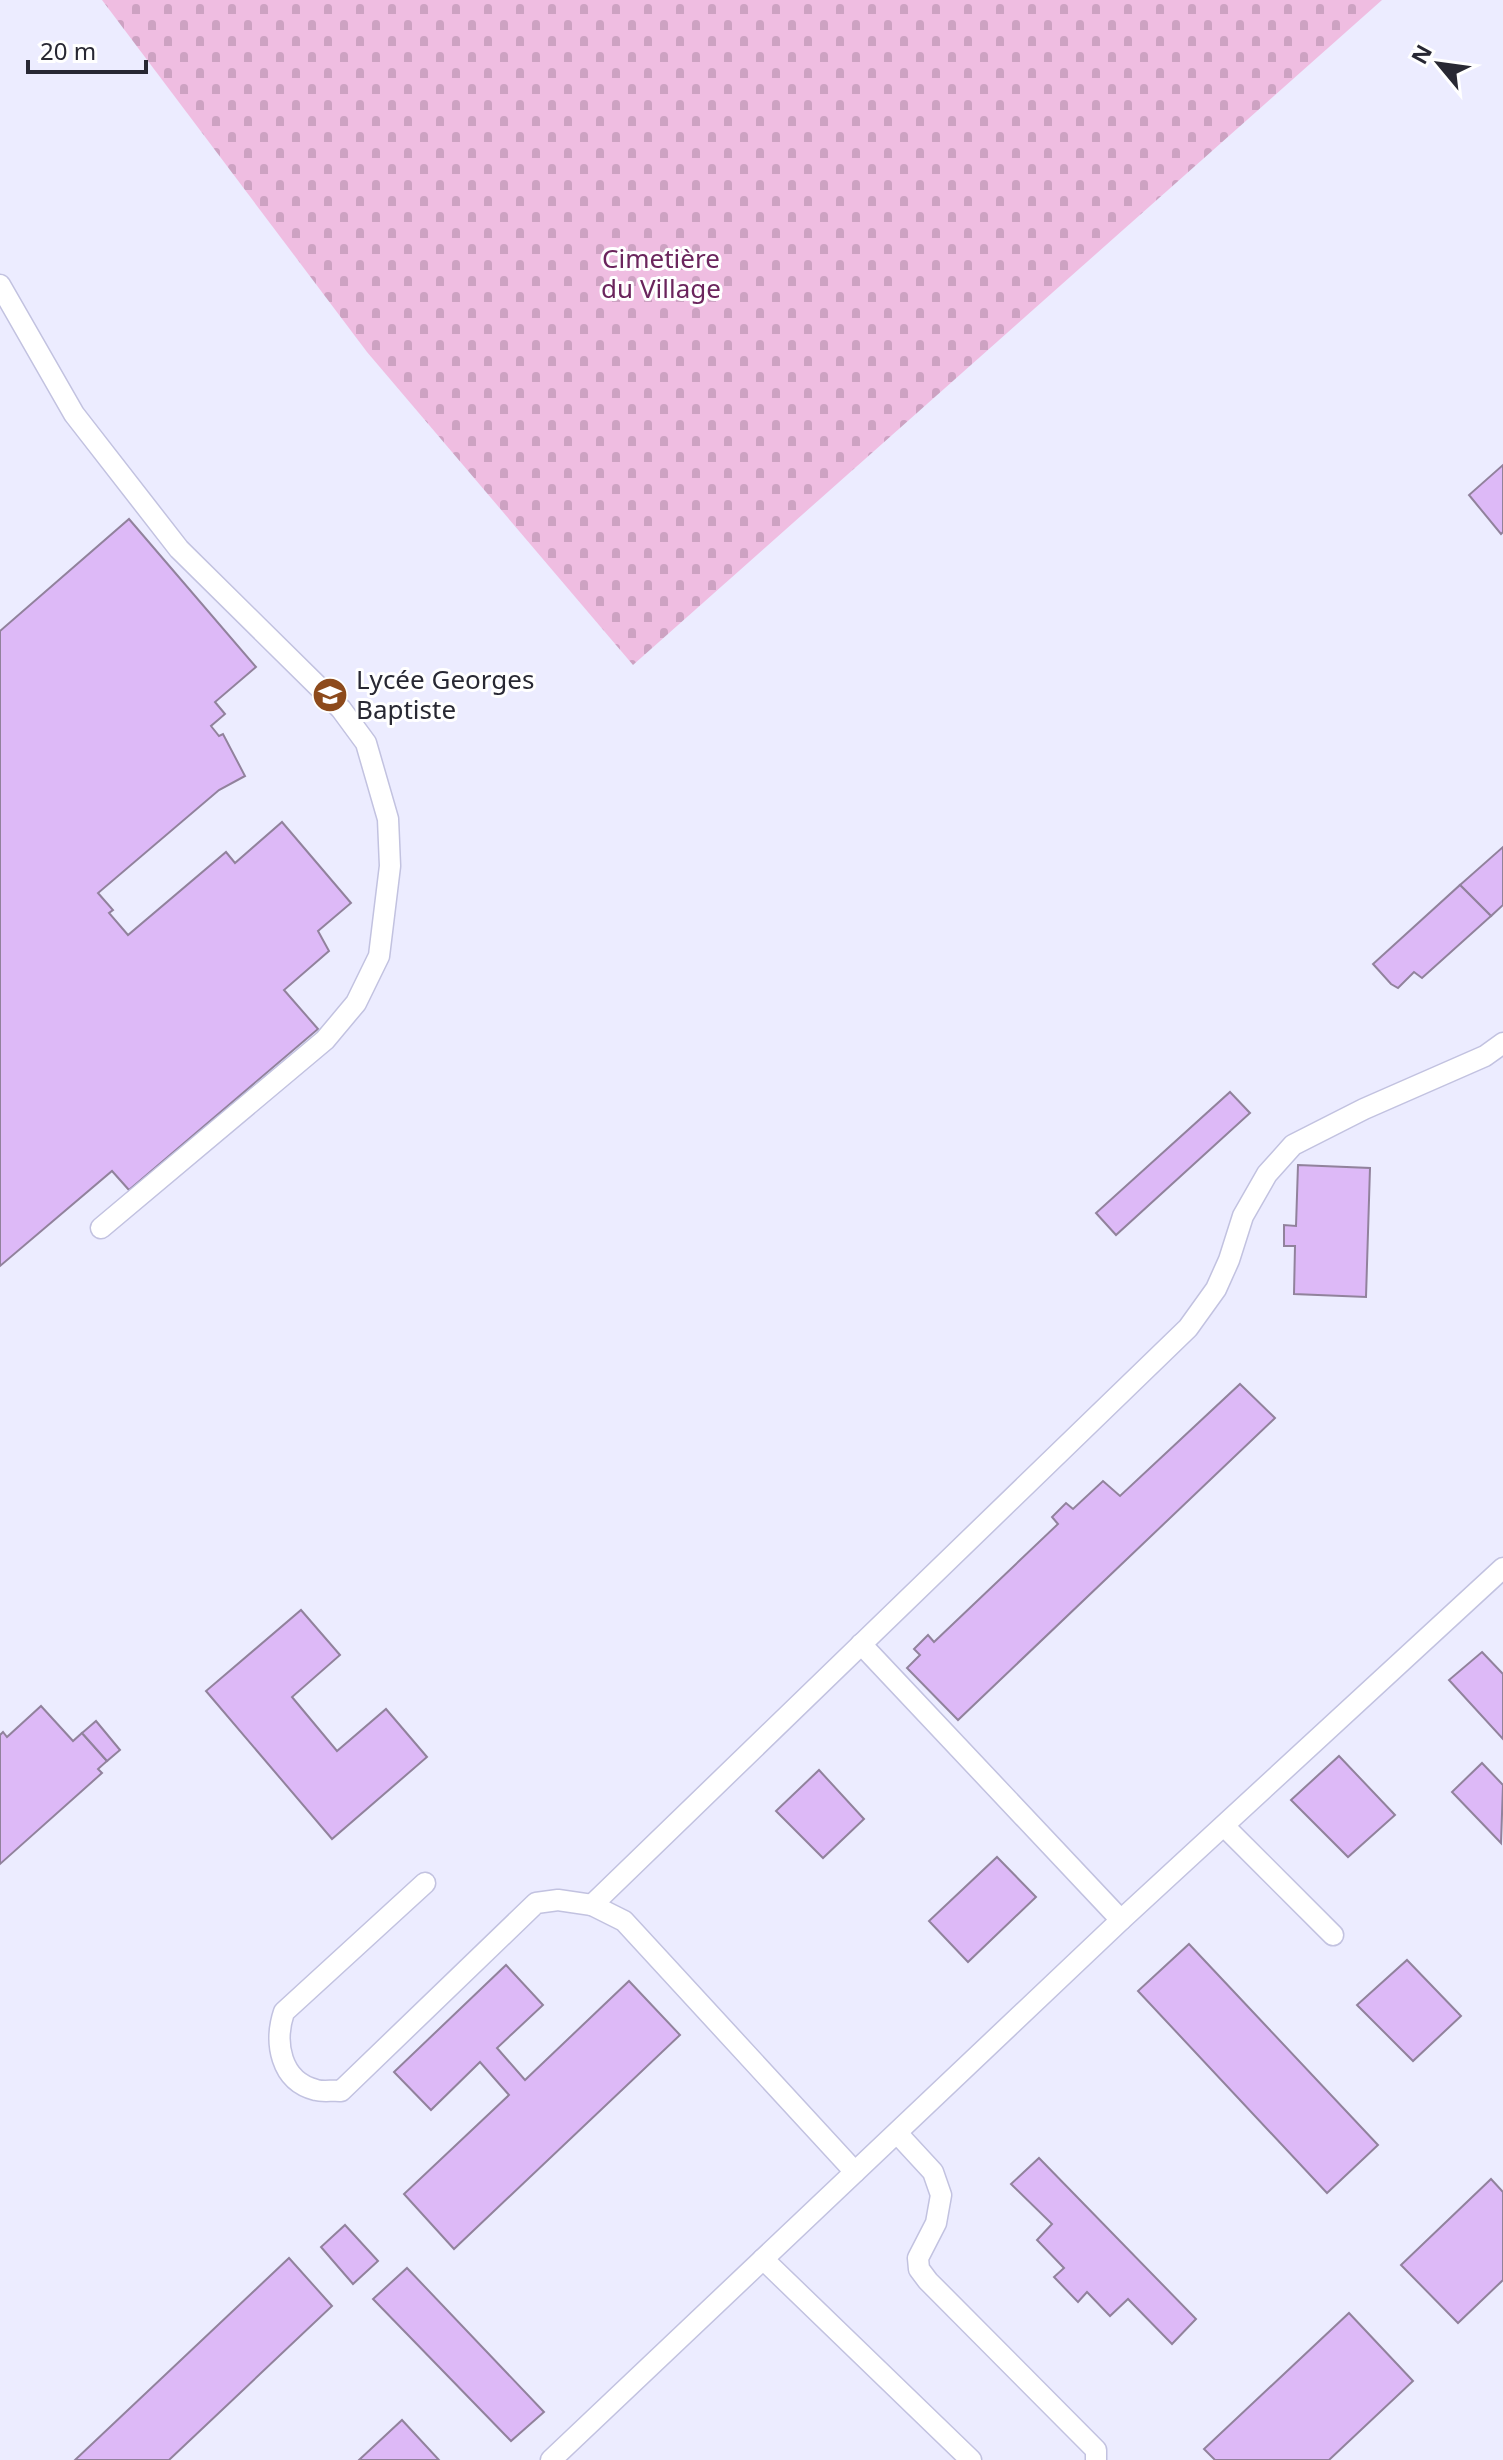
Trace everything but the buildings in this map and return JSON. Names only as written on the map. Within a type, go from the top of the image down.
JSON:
[{"type":"lane","points":[[0,285],[74,414],[179,549],[341,709],[366,743],[388,819],[390,866],[379,956],[356,1003],[325,1040],[101,1228]]},
{"type":"lane","points":[[592,1905],[1188,1328],[1216,1289],[1243,1216],[1267,1174],[1293,1145],[1364,1109],[1485,1056],[1503,1043]]},
{"type":"lane","points":[[551,2460],[1121,1920],[1503,1568]]},
{"type":"lane","points":[[861,1644],[1121,1920]]},
{"type":"lane","points":[[1224,1826],[1333,1935]]},
{"type":"lane","points":[[425,1883],[284,2012],[278,2030],[280,2056],[293,2078],[315,2090],[341,2091],[536,1903],[558,1900],[592,1905],[624,1921],[855,2172]]},
{"type":"lane","points":[[897,2133],[933,2172],[941,2195],[936,2223],[918,2258],[919,2269],[1096,2450],[1096,2460]]},
{"type":"lane","points":[[763,2259],[971,2460]]},
{"type":"green space","name":"Cimetière du Village","points":[[102,0],[1382,0],[633,665],[367,352]]},
{"type":"place","name":"Lycée Georges Baptiste","points":[[330,695]]}]
